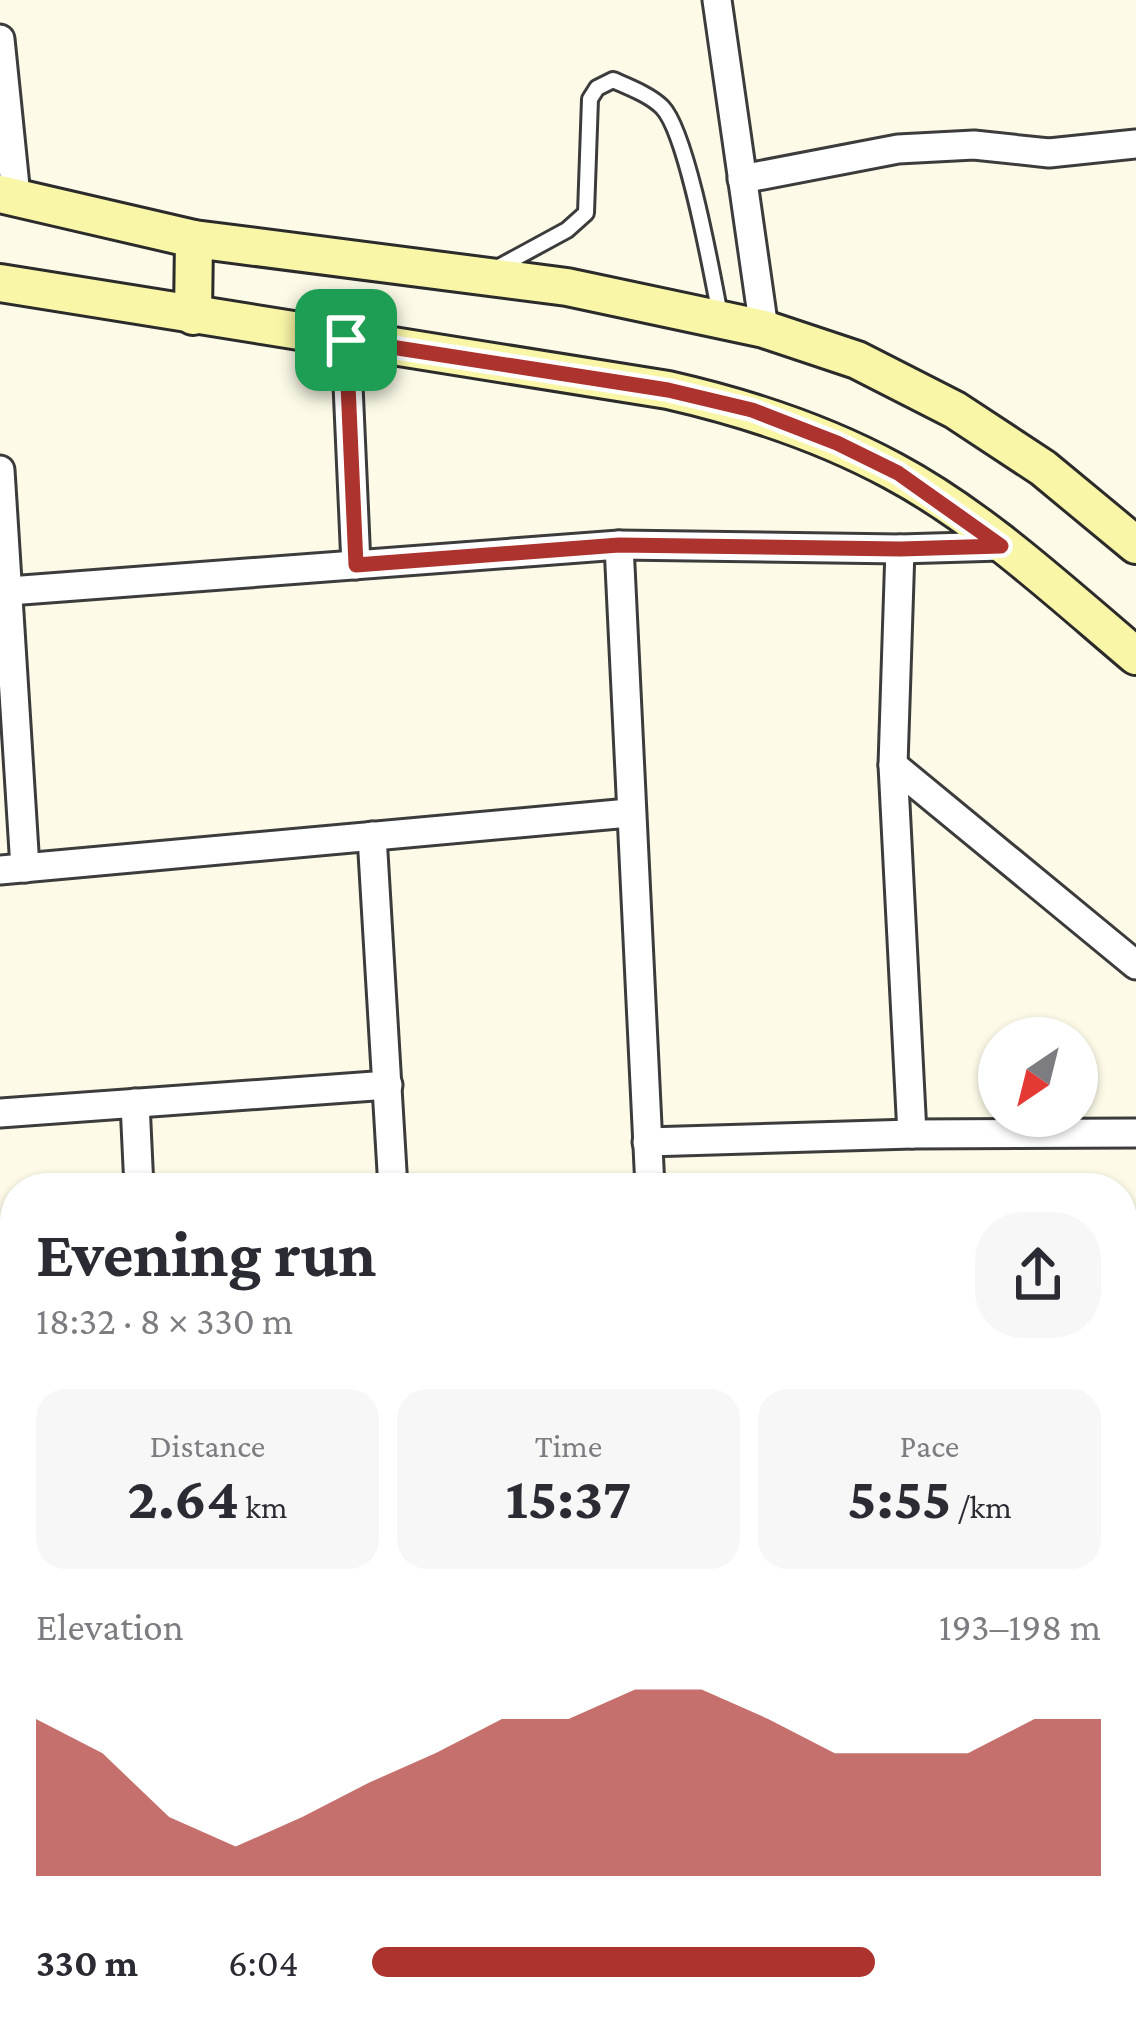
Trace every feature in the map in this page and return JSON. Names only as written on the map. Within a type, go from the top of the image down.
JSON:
[{"type":"street","points":[[717,0],[764,328]]},
{"type":"street","points":[[0,39],[8,195],[194,239],[567,287],[764,328],[857,360],[956,410],[1043,468],[1136,545]]},
{"type":"street","points":[[742,179],[898,148],[974,145],[1049,153],[1136,144]]},
{"type":"street","points":[[193,316],[194,239]]},
{"type":"street","points":[[0,283],[668,390],[752,410],[898,473],[1001,546],[1136,656]]},
{"type":"street","points":[[346,340],[356,565]]},
{"type":"street","points":[[0,470],[8,591],[13,869],[629,813]]},
{"type":"street","points":[[8,591],[619,545],[1001,546]]},
{"type":"street","points":[[619,545],[649,1173]]},
{"type":"street","points":[[900,549],[893,765],[912,1134]]},
{"type":"street","points":[[893,765],[1136,965]]},
{"type":"street","points":[[373,836],[392,1173]]},
{"type":"street","points":[[0,1113],[388,1085]]},
{"type":"street","points":[[135,1103],[139,1173]]},
{"type":"street","points":[[647,1142],[1136,1133]]},
{"type":"lane","points":[[484,276],[567,230],[586,213],[590,99],[597,88],[613,80],[664,108],[676,132],[722,320]]},
{"type":"route","points":[[346,340],[668,390],[752,410],[898,473],[1001,546],[619,545],[356,565],[346,340]]}]
